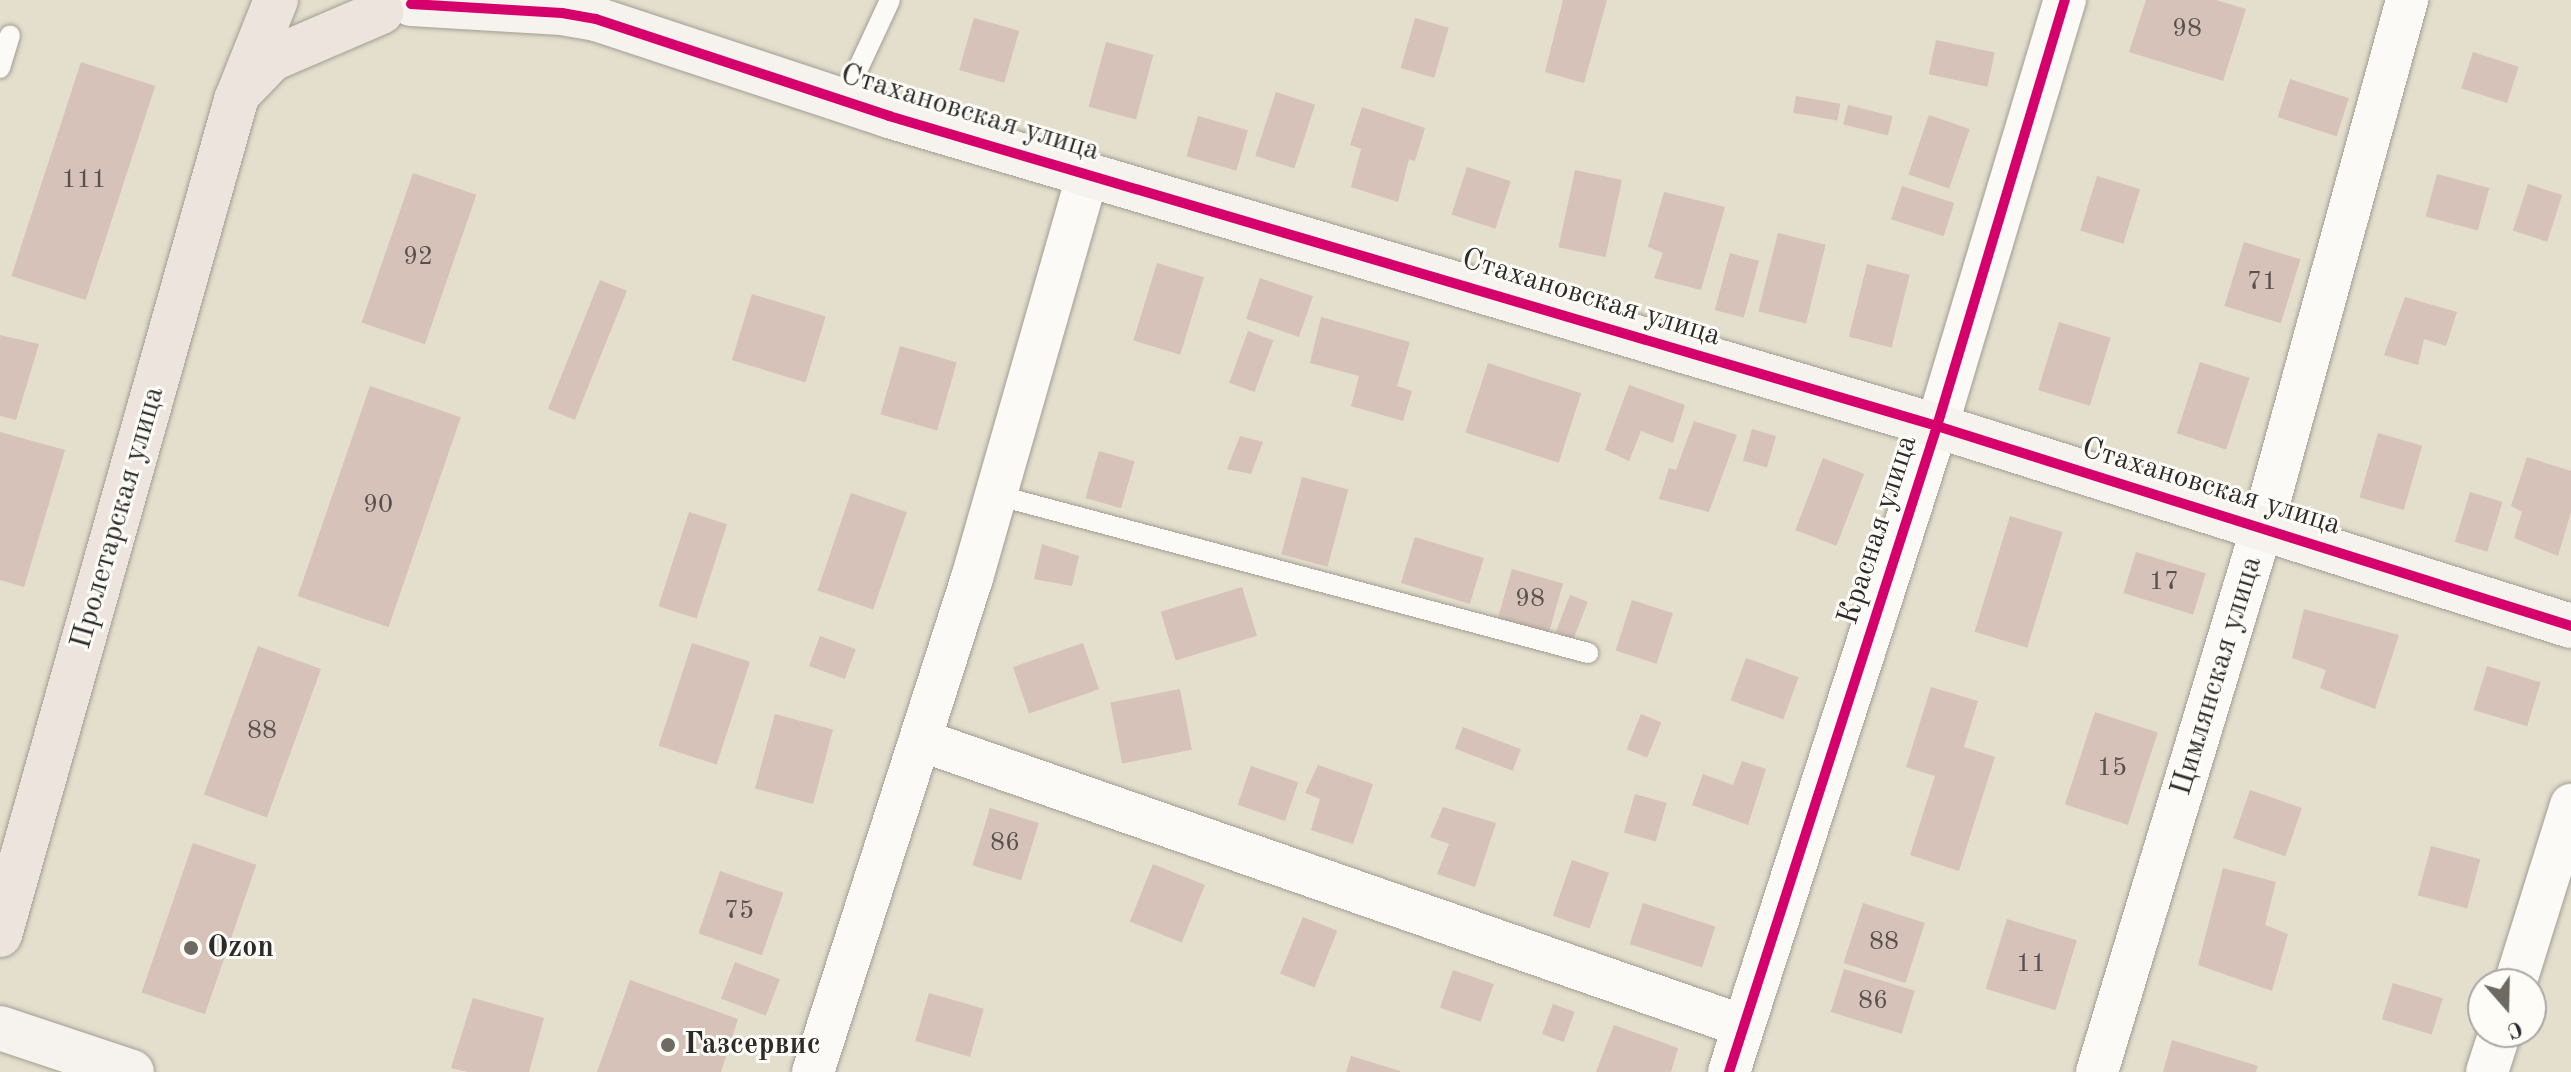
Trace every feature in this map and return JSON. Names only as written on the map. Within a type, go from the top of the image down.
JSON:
[{"type":"main road","name":"Пролетарская улица","points":[[0,935],[236,100],[276,0]]},
{"type":"main road","points":[[332,0],[358,10],[403,5]]},
{"type":"main road","name":"Пролетарская улица","points":[[236,100],[251,78],[272,59],[403,5]]},
{"type":"street","name":"Красная улица","points":[[1729,1072],[1937,426],[2065,0]]},
{"type":"street","name":"Цимлянская улица","points":[[2097,1072],[2262,528],[2407,0]]},
{"type":"street","name":"Стахановская улица","points":[[403,5],[562,13],[579,10],[843,101],[1937,426],[2571,626]]},
{"type":"street","points":[[813,1072],[996,495],[1088,174]]},
{"type":"street","points":[[920,740],[1743,1026]]},
{"type":"street","points":[[2520,968],[2571,805]]},
{"type":"street","points":[[0,1028],[132,1072]]},
{"type":"street","points":[[2487,1072],[2495,1048]]},
{"type":"lane","points":[[843,101],[890,0]]},
{"type":"lane","points":[[0,68],[10,35]]},
{"type":"lane","points":[[996,495],[1588,653]]},
{"type":"building","points":[[1563,0],[1607,0],[1584,83],[1545,72]]},
{"type":"building","points":[[2146,0],[2216,0],[2246,9],[2223,81],[2129,52]]},
{"type":"building","points":[[974,18],[1019,31],[1004,83],[959,70]]},
{"type":"building","points":[[1415,18],[1449,28],[1434,78],[1401,68]]},
{"type":"building","points":[[1936,40],[1995,52],[1987,87],[1929,74]]},
{"type":"building","points":[[1106,42],[1153,55],[1136,119],[1089,107]]},
{"type":"building","points":[[2473,52],[2519,67],[2507,103],[2461,88]]},
{"type":"building","points":[[81,62],[155,86],[86,300],[11,276]]},
{"type":"building","points":[[2290,79],[2349,98],[2337,136],[2278,117]]},
{"type":"building","points":[[1276,92],[1315,105],[1294,168],[1255,156]]},
{"type":"building","points":[[1796,96],[1840,104],[1837,121],[1793,113]]},
{"type":"building","points":[[1848,105],[1893,116],[1888,136],[1843,124]]},
{"type":"building","points":[[1362,107],[1425,128],[1415,161],[1409,159],[1398,202],[1351,187],[1361,149],[1350,145]]},
{"type":"building","points":[[1929,115],[1970,129],[1949,189],[1908,175]]},
{"type":"building","points":[[1198,116],[1248,130],[1236,171],[1186,156]]},
{"type":"building","points":[[1467,167],[1511,181],[1495,229],[1452,215]]},
{"type":"building","points":[[1575,170],[1622,180],[1606,257],[1559,247]]},
{"type":"building","points":[[413,173],[476,195],[425,344],[362,322]]},
{"type":"building","points":[[2437,174],[2489,188],[2478,230],[2426,217]]},
{"type":"building","points":[[2097,176],[2140,189],[2123,244],[2080,231]]},
{"type":"building","points":[[2528,184],[2562,195],[2547,242],[2513,231]]},
{"type":"building","points":[[1902,186],[1954,203],[1943,236],[1891,219]]},
{"type":"building","points":[[1664,192],[1725,207],[1701,290],[1654,278],[1663,253],[1648,247]]},
{"type":"building","points":[[1778,233],[1826,245],[1806,323],[1758,312]]},
{"type":"building","points":[[2244,242],[2300,259],[2281,323],[2224,306]]},
{"type":"building","points":[[1730,253],[1759,261],[1744,318],[1715,310]]},
{"type":"building","points":[[1157,263],[1204,277],[1180,355],[1133,340]]},
{"type":"building","points":[[1867,264],[1910,275],[1892,347],[1849,337]]},
{"type":"building","points":[[1260,278],[1313,296],[1299,337],[1246,319]]},
{"type":"building","points":[[600,280],[627,291],[575,420],[548,409]]},
{"type":"building","points":[[752,294],[826,317],[805,382],[732,360]]},
{"type":"building","points":[[2405,297],[2457,312],[2446,346],[2424,339],[2418,365],[2384,355]]},
{"type":"building","points":[[1321,317],[1410,342],[1397,386],[1412,391],[1403,421],[1351,406],[1359,376],[1310,363]]},
{"type":"building","points":[[2059,322],[2111,338],[2090,406],[2038,390]]},
{"type":"building","points":[[1248,331],[1273,340],[1255,392],[1229,383]]},
{"type":"building","points":[[0,335],[39,344],[16,420],[0,416]]},
{"type":"building","points":[[900,346],[957,362],[937,431],[880,414]]},
{"type":"building","points":[[2200,362],[2249,378],[2226,449],[2177,433]]},
{"type":"building","points":[[1488,363],[1581,393],[1559,463],[1465,432]]},
{"type":"building","points":[[1629,385],[1685,405],[1673,443],[1641,431],[1629,461],[1605,450]]},
{"type":"building","points":[[370,386],[461,417],[388,627],[298,596]]},
{"type":"building","points":[[1694,421],[1737,435],[1709,512],[1659,499],[1669,468],[1676,470]]},
{"type":"building","points":[[1752,429],[1776,436],[1767,468],[1743,461]]},
{"type":"building","points":[[0,432],[65,450],[24,587],[0,580]]},
{"type":"building","points":[[2378,433],[2422,446],[2404,510],[2360,497]]},
{"type":"building","points":[[1240,436],[1263,442],[1251,474],[1227,469]]},
{"type":"building","points":[[1099,451],[1135,461],[1121,508],[1085,498]]},
{"type":"building","points":[[2527,457],[2571,471],[2571,512],[2558,556],[2514,538],[2522,512],[2511,506]]},
{"type":"building","points":[[1823,458],[1864,474],[1836,546],[1795,530]]},
{"type":"building","points":[[1302,477],[1348,489],[1328,567],[1281,554]]},
{"type":"building","points":[[2470,492],[2503,502],[2487,552],[2455,542]]},
{"type":"building","points":[[851,493],[907,512],[873,610],[817,590]]},
{"type":"building","points":[[689,512],[727,524],[696,619],[658,606]]},
{"type":"building","points":[[2010,516],[2063,532],[2027,648],[1975,632]]},
{"type":"building","points":[[1415,537],[1484,558],[1470,604],[1401,583]]},
{"type":"building","points":[[1042,544],[1079,556],[1072,586],[1034,579]]},
{"type":"building","points":[[2136,552],[2206,573],[2193,614],[2123,593]]},
{"type":"building","points":[[1512,569],[1563,584],[1549,633],[1498,618]]},
{"type":"building","points":[[1242,587],[1257,636],[1176,661],[1161,612]]},
{"type":"building","points":[[1570,595],[1588,602],[1573,639],[1556,632]]},
{"type":"building","points":[[1632,600],[1673,613],[1657,664],[1616,650]]},
{"type":"building","points":[[2304,609],[2399,635],[2375,709],[2320,688],[2326,670],[2292,658]]},
{"type":"building","points":[[820,636],[856,649],[845,679],[809,666]]},
{"type":"building","points":[[692,643],[750,662],[717,765],[659,746]]},
{"type":"building","points":[[1083,643],[1099,689],[1029,713],[1013,667]]},
{"type":"building","points":[[258,646],[321,669],[267,817],[204,794]]},
{"type":"building","points":[[1746,658],[1799,677],[1783,719],[1731,700]]},
{"type":"building","points":[[2487,666],[2541,682],[2527,726],[2474,710]]},
{"type":"building","points":[[1931,687],[1978,701],[1964,747],[1995,757],[1959,871],[1910,855],[1935,776],[1906,767]]},
{"type":"building","points":[[1180,689],[1192,750],[1122,763],[1110,703]]},
{"type":"building","points":[[2095,712],[2158,732],[2128,825],[2065,804]]},
{"type":"building","points":[[775,714],[833,730],[813,804],[755,788]]},
{"type":"building","points":[[1641,714],[1661,722],[1647,757],[1627,749]]},
{"type":"building","points":[[1463,727],[1521,749],[1513,771],[1455,748]]},
{"type":"building","points":[[1742,761],[1766,769],[1748,825],[1692,805],[1703,774],[1733,785]]},
{"type":"building","points":[[1318,765],[1373,784],[1353,844],[1311,830],[1320,799],[1305,793]]},
{"type":"building","points":[[1251,766],[1298,782],[1285,821],[1238,805]]},
{"type":"building","points":[[2250,790],[2302,808],[2285,856],[2233,838]]},
{"type":"building","points":[[1635,794],[1667,803],[1656,842],[1624,832]]},
{"type":"building","points":[[1443,807],[1496,823],[1475,887],[1437,874],[1449,844],[1430,837]]},
{"type":"building","points":[[990,808],[1039,823],[1021,880],[972,865]]},
{"type":"building","points":[[193,843],[256,865],[205,1014],[142,992]]},
{"type":"building","points":[[2431,846],[2480,859],[2467,908],[2418,895]]},
{"type":"building","points":[[1572,860],[1609,873],[1590,928],[1553,916]]},
{"type":"building","points":[[1153,864],[1205,885],[1182,942],[1130,921]]},
{"type":"building","points":[[2223,868],[2276,882],[2265,925],[2288,934],[2272,991],[2198,965]]},
{"type":"building","points":[[720,871],[783,893],[762,955],[699,933]]},
{"type":"building","points":[[1643,903],[1715,926],[1702,967],[1630,944]]},
{"type":"building","points":[[1863,903],[1925,923],[1905,983],[1844,963]]},
{"type":"building","points":[[1303,917],[1337,931],[1314,987],[1280,974]]},
{"type":"building","points":[[2007,919],[2077,940],[2055,1010],[1986,989]]},
{"type":"building","points":[[735,962],[780,979],[766,1016],[721,998]]},
{"type":"building","points":[[1844,969],[1915,991],[1902,1034],[1831,1012]]},
{"type":"building","points":[[1453,970],[1494,984],[1481,1022],[1440,1008]]},
{"type":"building","name":"Газсервис","points":[[630,980],[738,1019],[721,1072],[597,1072]]},
{"type":"building","points":[[2393,983],[2443,998],[2432,1035],[2382,1019]]},
{"type":"building","points":[[929,993],[984,1009],[970,1057],[915,1041]]},
{"type":"building","points":[[473,998],[544,1018],[529,1072],[467,1072],[451,1068]]},
{"type":"building","points":[[1553,1004],[1575,1012],[1564,1042],[1542,1034]]},
{"type":"building","points":[[1614,1025],[1678,1048],[1671,1072],[1596,1072]]},
{"type":"building","points":[[2172,1040],[2258,1066],[2256,1072],[2163,1072]]},
{"type":"building","points":[[1351,1056],[1400,1071],[1400,1072],[1346,1072]]},
{"type":"cycle path","points":[[1729,1072],[1937,426],[2065,0]]},
{"type":"cycle path","points":[[411,4],[562,13],[596,19],[889,116],[1937,426],[2571,626]]},
{"type":"place","name":"Ozon","points":[[191,948]]},
{"type":"place","name":"Газсервис","points":[[668,1045]]}]
